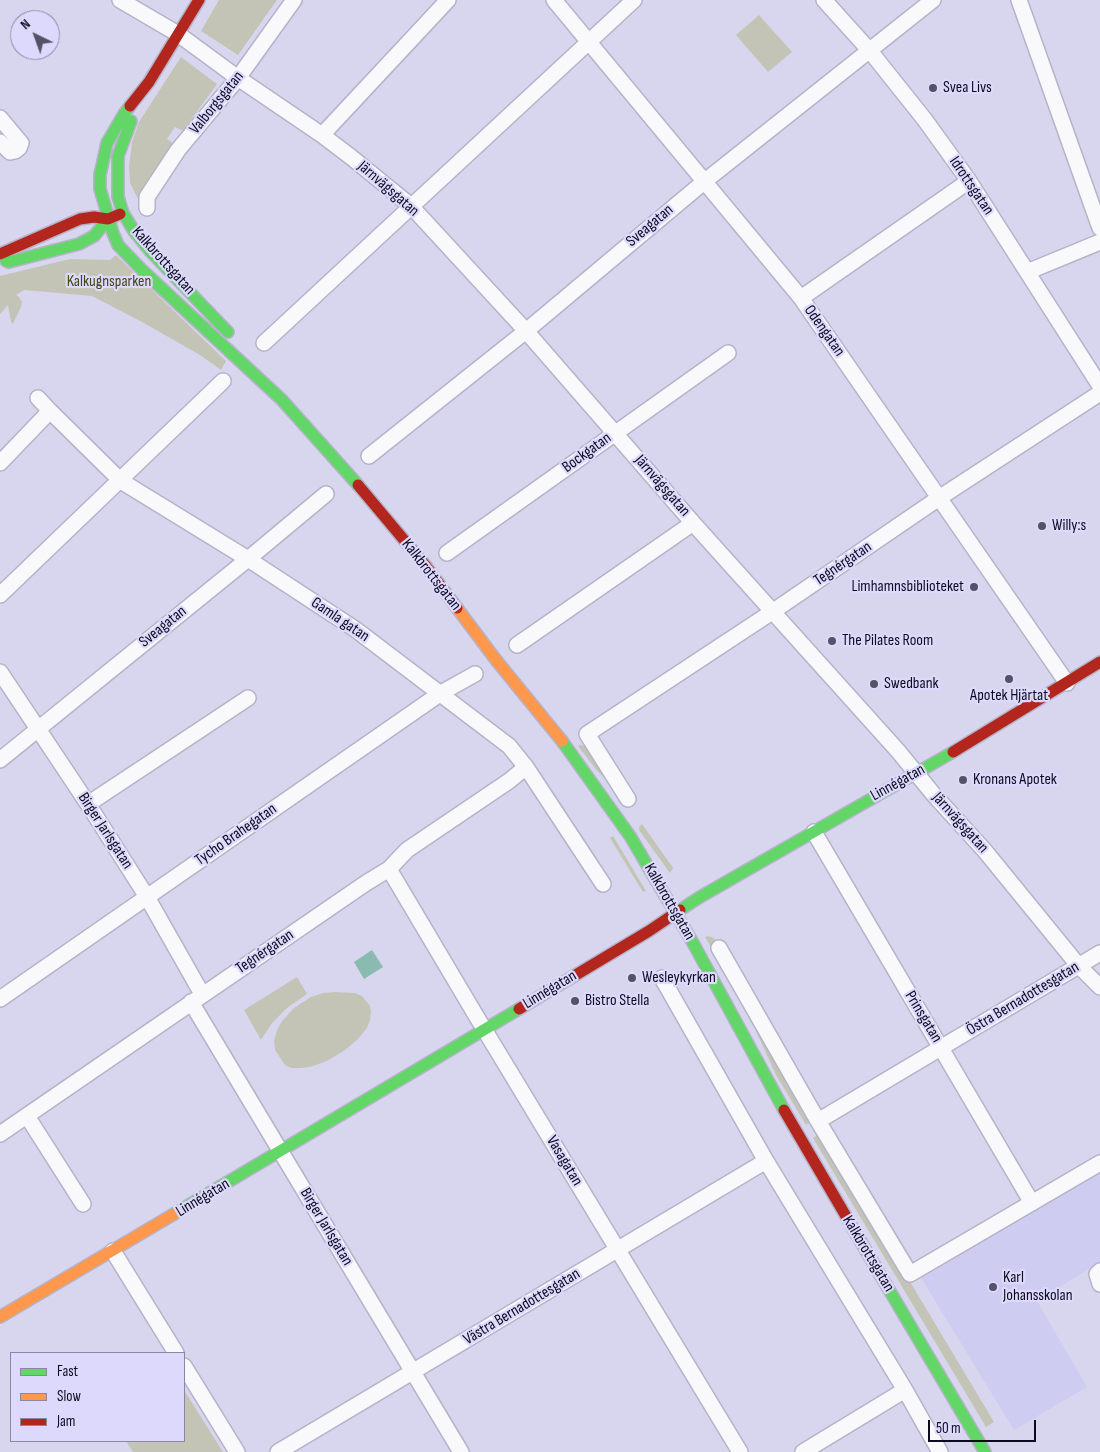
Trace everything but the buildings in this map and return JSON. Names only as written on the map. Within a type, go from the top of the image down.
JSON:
[{"type":"main road","points":[[80,219],[100,189],[100,175],[107,144],[124,114],[149,82],[199,0]]},
{"type":"main road","points":[[0,254],[80,219],[94,217],[108,219],[123,213],[118,197],[118,156],[149,82]]},
{"type":"main road","name":"Kalkbrottsgatan","points":[[100,189],[108,219],[118,245],[143,271],[282,400],[348,473],[425,565],[496,660],[566,746],[630,836],[676,913],[793,1127],[986,1452]]},
{"type":"main road","name":"Kalkbrottsgatan","points":[[123,213],[134,231],[151,252],[236,339]]},
{"type":"main road","points":[[0,260],[9,262],[79,244],[94,236],[108,219]]},
{"type":"main road","points":[[79,244],[118,245]]},
{"type":"main road","name":"Kalkbrottsgatan","points":[[249,353],[282,400]]},
{"type":"main road","name":"Linnégatan","points":[[0,1317],[484,1030],[700,898],[962,747],[1100,662]]},
{"type":"street","name":"Järnvägsgatan","points":[[120,0],[178,34],[238,78],[322,135],[412,206],[526,331],[693,523],[916,772],[934,795],[985,851],[1078,965],[1100,987]]},
{"type":"street","name":"Valborgsgatan","points":[[147,208],[147,197],[178,150],[238,78],[294,0]]},
{"type":"street","points":[[322,135],[434,8],[448,0]]},
{"type":"street","name":"Odengatan","points":[[554,0],[801,298],[1067,683]]},
{"type":"street","points":[[264,342],[634,0]]},
{"type":"street","name":"Idrottsgatan","points":[[824,0],[870,52],[925,120],[969,181],[1100,386]]},
{"type":"street","name":"Sveagatan","points":[[369,456],[526,331],[705,180],[870,52],[933,0]]},
{"type":"street","points":[[1019,0],[1100,228]]},
{"type":"street","points":[[0,118],[21,143],[19,148],[10,152],[0,142]]},
{"type":"street","points":[[801,298],[969,181]]},
{"type":"street","points":[[1027,272],[1100,242]]},
{"type":"street","name":"Bockgatan","points":[[447,553],[728,352]]},
{"type":"street","points":[[0,595],[121,481],[223,381]]},
{"type":"street","name":"Tegnérgatan","points":[[628,799],[587,734],[772,612],[939,498],[1100,393]]},
{"type":"street","name":"Gamla gatan","points":[[38,398],[121,481],[248,559],[355,629],[509,746],[526,767],[602,884]]},
{"type":"street","points":[[0,463],[50,411]]},
{"type":"street","name":"Sveagatan","points":[[0,760],[326,494]]},
{"type":"street","points":[[517,645],[693,523]]},
{"type":"street","name":"Birger Jarlsgatan","points":[[0,672],[147,897],[196,998],[280,1151],[461,1452]]},
{"type":"street","name":"Tycho Brahegatan","points":[[0,1000],[441,693],[475,674]]},
{"type":"street","points":[[88,804],[248,698]]},
{"type":"street","name":"Tegnérgatan","points":[[0,1134],[196,998],[366,883],[390,870],[407,850],[509,781],[526,767]]},
{"type":"street","name":"Prinsgatan","points":[[814,832],[1032,1202]]},
{"type":"street","name":"Vasagatan","points":[[390,870],[484,1030],[740,1452]]},
{"type":"street","points":[[719,948],[818,1121],[910,1274],[1100,1163]]},
{"type":"street","name":"Östra Bernadottesgatan","points":[[818,1121],[1100,953]]},
{"type":"street","points":[[662,978],[766,1161],[905,1390],[940,1452]]},
{"type":"street","points":[[26,1116],[83,1204]]},
{"type":"street","name":"Västra Bernadottesgatan","points":[[278,1452],[766,1161]]},
{"type":"street","points":[[113,1251],[175,1352]]},
{"type":"street","points":[[185,1368],[237,1452]]},
{"type":"street","points":[[804,1452],[905,1390]]},
{"type":"shaded area","points":[[372,950],[383,967],[364,979],[354,962]]},
{"type":"shaded area","name":"Karl Johansskolan","points":[[1100,1168],[1100,1262],[1037,1301],[1087,1387],[1014,1430],[918,1273]]},
{"type":"green space","points":[[219,0],[277,0],[238,55],[201,31]]},
{"type":"green space","points":[[759,15],[792,52],[768,72],[736,35]]},
{"type":"green space","points":[[181,57],[217,84],[183,131],[175,127],[167,139],[174,144],[138,199],[130,183],[129,166],[132,142],[139,122]]},
{"type":"green space","name":"Kalkugnsparken","points":[[116,255],[226,361],[221,370],[200,355],[92,296],[24,290],[16,295],[22,302],[13,324],[8,305],[0,314],[0,276],[70,259],[110,260]]},
{"type":"green space","points":[[578,746],[586,746],[608,777],[606,779],[598,772]]},
{"type":"green space","points":[[642,824],[673,868],[670,873],[639,830]]},
{"type":"green space","points":[[613,836],[646,891],[643,892],[610,838]]},
{"type":"green space","points":[[705,937],[714,938],[717,942],[813,1120],[806,1125],[776,1075],[740,996]]},
{"type":"green space","points":[[297,977],[307,994],[287,1008],[272,1023],[261,1040],[244,1010]]},
{"type":"green space","points":[[335,992],[355,993],[362,996],[370,1006],[371,1012],[367,1028],[345,1050],[327,1061],[301,1068],[291,1068],[285,1065],[275,1050],[274,1041],[282,1021],[294,1008],[311,997]]},
{"type":"green space","points":[[821,1133],[994,1422],[986,1427],[813,1138]]},
{"type":"green space","points":[[185,1392],[223,1452],[133,1452],[127,1442],[185,1442]]},
{"type":"traffic: fast","points":[[130,106],[107,143],[100,175],[100,189],[118,245],[143,271],[282,400],[358,485]]},
{"type":"traffic: fast","points":[[131,121],[118,156],[118,197],[123,213],[134,231],[151,252],[228,332]]},
{"type":"traffic: fast","points":[[6,261],[9,262],[79,244],[94,236],[108,219]]},
{"type":"traffic: fast","points":[[562,741],[630,836],[693,943],[784,1110]]},
{"type":"traffic: fast","points":[[680,910],[953,752]]},
{"type":"traffic: fast","points":[[174,1214],[519,1009]]},
{"type":"traffic: fast","points":[[875,1266],[985,1452]]},
{"type":"traffic: slow","points":[[457,608],[496,660],[562,741]]},
{"type":"traffic: slow","points":[[0,1317],[174,1214]]},
{"type":"traffic: jam","points":[[130,106],[149,82],[199,0]]},
{"type":"traffic: jam","points":[[0,254],[80,219],[94,217],[108,219],[120,214]]},
{"type":"traffic: jam","points":[[358,485],[425,565],[457,608]]},
{"type":"traffic: jam","points":[[953,752],[1100,662]]},
{"type":"traffic: jam","points":[[519,1009],[649,931],[680,910]]},
{"type":"traffic: jam","points":[[784,1110],[875,1266]]},
{"type":"place","name":"Svea Livs","points":[[933,88]]},
{"type":"place","name":"Willy:s","points":[[1042,526]]},
{"type":"place","name":"Limhamnsbiblioteket","points":[[974,587]]},
{"type":"place","name":"The Pilates Room","points":[[832,641]]},
{"type":"place","name":"Apotek Hjärtat","points":[[1009,679]]},
{"type":"place","name":"Swedbank","points":[[874,684]]},
{"type":"place","name":"Kronans Apotek","points":[[963,780]]},
{"type":"place","name":"Wesleykyrkan","points":[[632,978]]},
{"type":"place","name":"Bistro Stella","points":[[575,1001]]},
{"type":"place","name":"Karl Johansskolan","points":[[993,1287]]}]
